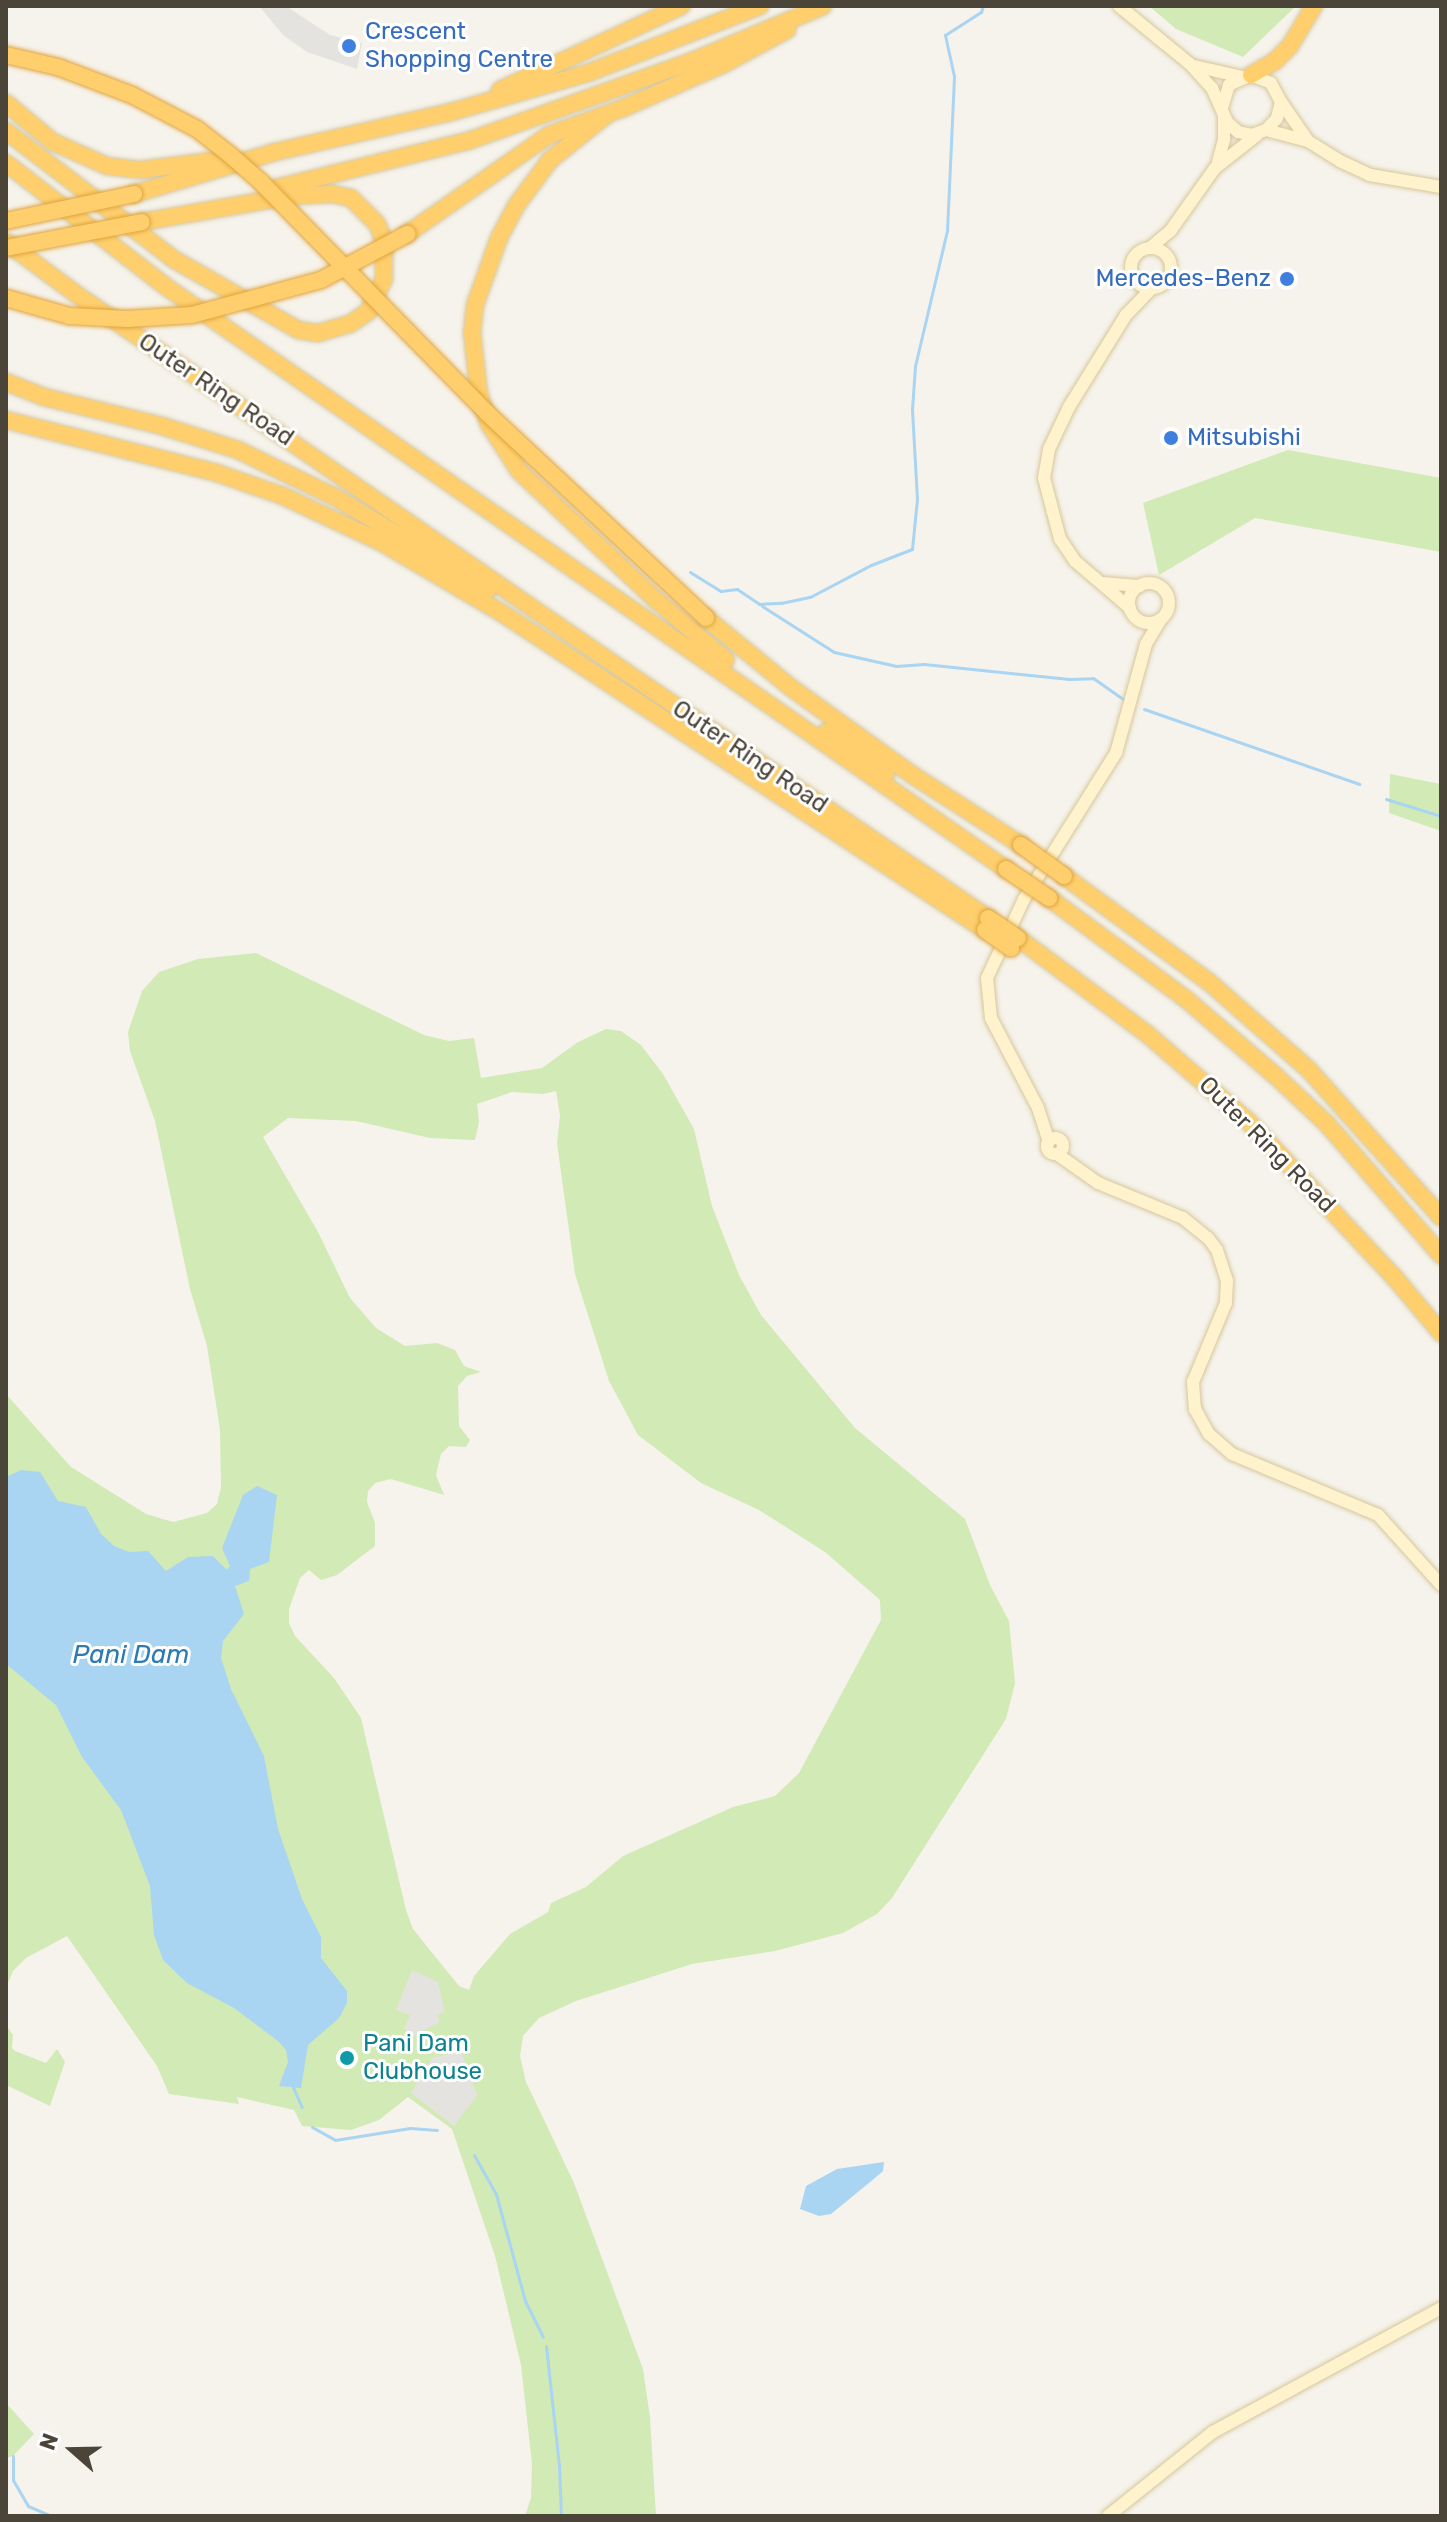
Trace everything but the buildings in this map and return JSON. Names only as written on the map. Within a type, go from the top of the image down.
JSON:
[{"type":"highway","points":[[451,112],[682,6]]},
{"type":"highway","points":[[6,221],[134,194],[275,152],[451,112],[588,73],[760,6]]},
{"type":"highway","points":[[142,222],[468,141],[690,62],[823,6]]},
{"type":"highway","points":[[1247,76],[1275,61],[1290,46],[1314,6]]},
{"type":"highway","points":[[6,298],[69,316],[127,319],[192,315],[321,280],[407,234],[549,135],[609,113],[762,45],[807,13]]},
{"type":"highway","points":[[6,55],[58,67],[132,95],[197,129],[229,154],[261,182],[487,413],[706,618],[802,696],[914,776],[1021,845],[1056,888],[1327,1124],[1441,1255]]},
{"type":"highway","points":[[6,103],[72,153],[122,169],[162,168],[275,152]]},
{"type":"highway","points":[[609,113],[573,140],[536,178],[499,238],[481,280],[472,332],[474,367],[482,407],[507,457],[547,499],[716,652],[1010,866]]},
{"type":"highway","points":[[6,131],[175,260],[298,330],[318,333],[350,324],[368,312],[384,279],[384,241],[367,210],[351,198],[332,194],[291,196],[142,222],[6,245]]},
{"type":"highway","points":[[6,163],[165,286],[1010,866],[1056,888],[1209,982],[1309,1070],[1441,1217]]},
{"type":"highway","name":"Outer Ring Road","points":[[6,245],[618,667],[965,900],[987,924],[1097,996],[1146,1033],[1248,1121],[1395,1278],[1441,1333]]},
{"type":"highway","points":[[6,382],[44,397],[162,426],[238,450],[335,497],[420,546],[704,736],[965,900]]},
{"type":"highway","points":[[6,420],[217,473],[283,496],[383,543],[505,615],[987,924]]},
{"type":"street","points":[[1119,6],[1191,65],[1212,88],[1223,112],[1238,132],[1263,132],[1308,141],[1370,175],[1441,187]]},
{"type":"street","points":[[1191,65],[1212,73],[1247,76],[1271,83],[1308,141]]},
{"type":"street","points":[[1126,315],[1135,280],[1131,267],[1134,257],[1171,230],[1215,168],[1224,140],[1224,92],[1247,76]]},
{"type":"street","points":[[1215,168],[1277,118],[1281,102]]},
{"type":"street","points":[[1161,619],[1149,623],[1134,613],[1075,561],[1060,539],[1044,478],[1057,429],[1126,315],[1152,288],[1168,279],[1171,267],[1167,256],[1171,230]]},
{"type":"street","points":[[1151,247],[1167,256]]},
{"type":"street","points":[[1135,280],[1152,288]]},
{"type":"street","points":[[1103,583],[1155,584],[1166,592],[1169,605],[1146,644],[1116,753],[1059,838],[1024,899],[987,978],[991,1018],[1056,1146],[1076,1169],[1098,1183],[1183,1218],[1208,1238],[1217,1250],[1227,1281],[1226,1303],[1193,1382],[1195,1409],[1209,1434],[1232,1454],[1378,1515],[1441,1585]]},
{"type":"street","points":[[1140,586],[1132,594],[1134,613],[1146,644]]},
{"type":"street","points":[[1108,2516],[1213,2432],[1441,2308]]},
{"type":"green space","points":[[1149,6],[1296,6],[1243,57],[1176,29]]},
{"type":"green space","points":[[1288,450],[1441,478],[1441,552],[1255,518],[1159,575],[1143,503]]},
{"type":"green space","points":[[1390,774],[1441,784],[1441,831],[1389,813]]},
{"type":"green space","points":[[256,953],[424,1035],[449,1041],[474,1038],[481,1078],[542,1068],[578,1042],[606,1029],[621,1031],[641,1045],[663,1074],[694,1129],[712,1206],[739,1275],[761,1315],[855,1428],[965,1519],[990,1585],[1009,1621],[1015,1683],[1006,1719],[892,1898],[877,1914],[843,1933],[775,1951],[692,1964],[576,2001],[539,2018],[523,2036],[520,2056],[526,2082],[574,2183],[643,2369],[650,2417],[656,2516],[525,2516],[531,2498],[532,2464],[521,2365],[495,2256],[452,2129],[408,2097],[379,2120],[351,2130],[302,2126],[294,2110],[237,2097],[239,2104],[169,2094],[157,2066],[67,1936],[26,1958],[13,1971],[6,1988],[6,1394],[71,1467],[146,1514],[173,1522],[207,1513],[217,1504],[221,1487],[220,1430],[207,1346],[190,1289],[155,1121],[130,1051],[128,1032],[142,991],[159,972],[198,959]],"holes":[[[556,1091],[560,1116],[557,1143],[575,1274],[609,1381],[638,1435],[701,1483],[759,1510],[825,1552],[880,1600],[881,1620],[799,1773],[775,1796],[733,1807],[623,1856],[586,1887],[551,1903],[548,1912],[510,1934],[474,1976],[469,1990],[459,1986],[413,1929],[361,1718],[334,1678],[295,1636],[289,1623],[289,1609],[300,1578],[309,1570],[321,1580],[337,1575],[375,1546],[375,1523],[367,1502],[368,1491],[375,1483],[391,1479],[444,1495],[436,1475],[441,1454],[449,1446],[466,1447],[470,1440],[459,1426],[458,1386],[467,1376],[481,1372],[464,1366],[455,1350],[437,1343],[405,1346],[376,1328],[350,1298],[318,1232],[263,1137],[288,1118],[356,1121],[430,1138],[475,1140],[479,1122],[477,1104],[512,1092],[543,1094]]]},
{"type":"green space","points":[[6,2025],[13,2035],[12,2048],[15,2051],[46,2063],[57,2049],[65,2062],[50,2106],[6,2085]]},
{"type":"green space","points":[[6,2403],[34,2434],[13,2456],[6,2458]]},
{"type":"shaded area","points":[[259,6],[286,6],[330,35],[362,43],[357,69],[307,52],[283,35]]},
{"type":"shaded area","points":[[412,1970],[438,1982],[445,2012],[437,2015],[440,2022],[413,2036],[404,2029],[410,2015],[396,2010]]},
{"type":"shaded area","points":[[461,2051],[477,2095],[454,2126],[411,2093],[432,2058]]},
{"type":"water","name":"Pani Dam","points":[[21,1470],[40,1472],[58,1501],[86,1507],[101,1534],[114,1546],[129,1552],[148,1551],[166,1571],[188,1557],[213,1556],[227,1570],[230,1566],[222,1548],[243,1495],[257,1486],[277,1495],[269,1562],[250,1569],[249,1581],[235,1586],[244,1614],[223,1641],[221,1658],[231,1689],[264,1756],[278,1829],[302,1899],[321,1937],[321,1958],[347,1991],[347,2003],[339,2018],[308,2045],[301,2088],[279,2086],[288,2062],[286,2050],[278,2041],[234,2008],[187,1983],[163,1960],[154,1935],[150,1886],[121,1810],[82,1757],[56,1705],[6,1664],[6,1477]]},
{"type":"water","points":[[884,2162],[883,2171],[831,2214],[819,2216],[800,2209],[806,2186],[837,2169]]},
{"type":"waterway","points":[[690,572],[721,591],[737,589],[759,604],[781,603],[810,597],[871,565],[912,549],[917,499],[912,409],[915,366],[947,231],[954,76],[945,35],[981,12],[983,6]]},
{"type":"waterway","points":[[762,606],[834,652],[896,666],[924,664],[1069,679],[1093,678],[1123,699]]},
{"type":"waterway","points":[[1144,709],[1359,784]]},
{"type":"waterway","points":[[1386,799],[1441,816]]},
{"type":"waterway","points":[[292,2085],[302,2107]]},
{"type":"waterway","points":[[312,2127],[335,2140],[410,2128],[437,2130]]},
{"type":"waterway","points":[[474,2155],[496,2194],[525,2301],[543,2337]]},
{"type":"waterway","points":[[546,2346],[559,2465],[561,2516]]},
{"type":"waterway","points":[[13,2456],[13,2480],[28,2506],[52,2516]]},
{"type":"place","name":"Crescent Shopping Centre","points":[[349,46]]},
{"type":"place","name":"Mercedes-Benz","points":[[1287,279]]},
{"type":"place","name":"Mitsubishi","points":[[1171,438]]},
{"type":"place","name":"Pani Dam Clubhouse","points":[[347,2058]]}]
